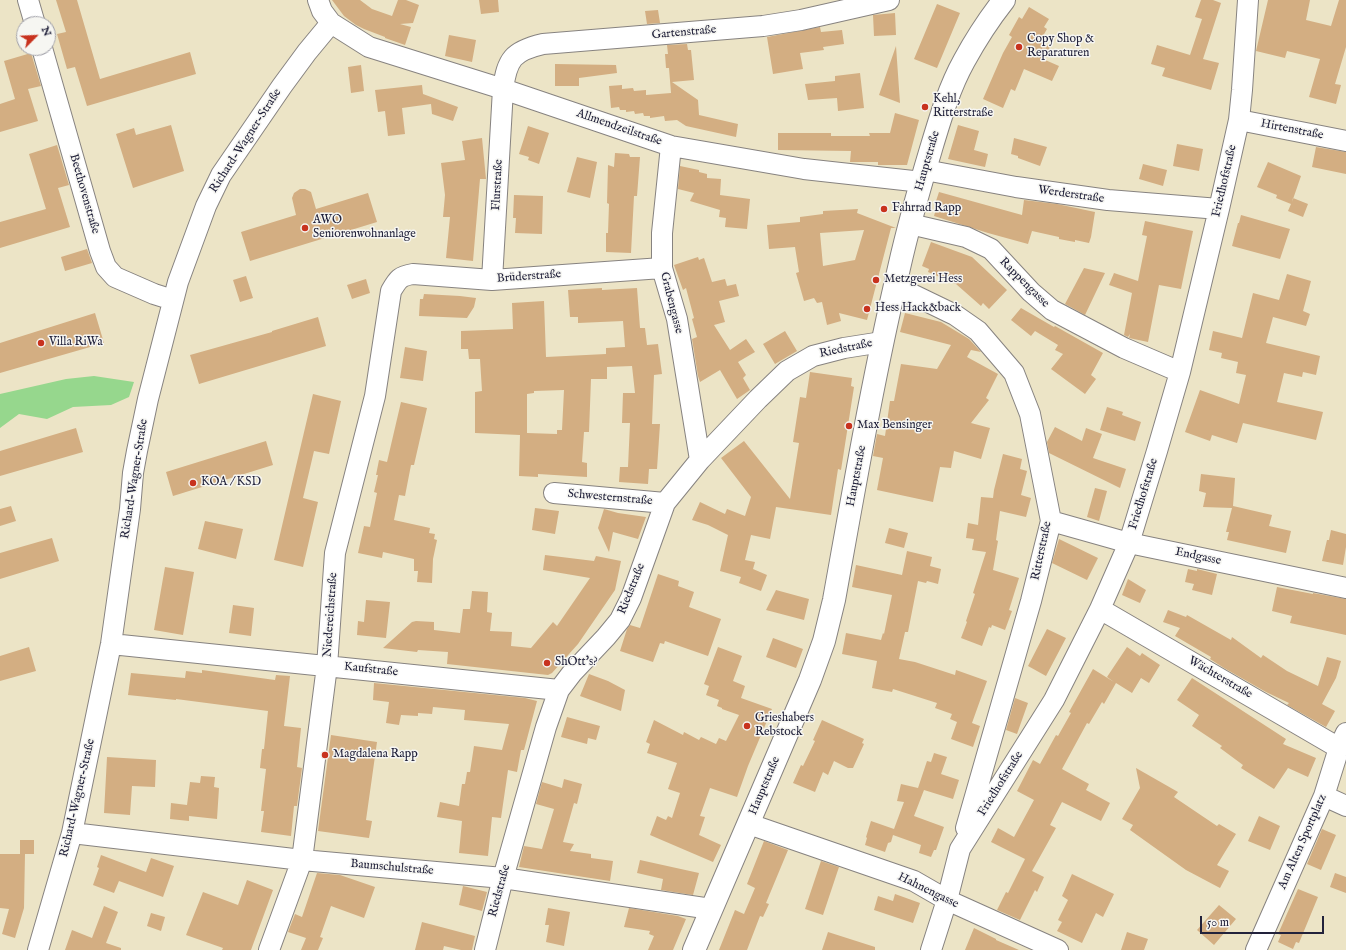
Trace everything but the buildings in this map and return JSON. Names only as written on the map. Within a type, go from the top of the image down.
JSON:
[{"type":"street","points":[[28,0],[33,16]]},
{"type":"street","points":[[318,0],[322,11],[331,23]]},
{"type":"street","name":"Gartenstraße","points":[[503,89],[505,75],[510,62],[517,53],[526,48],[543,44],[763,26],[800,20],[889,0]]},
{"type":"street","name":"Friedhofstraße","points":[[931,950],[960,849],[1054,700],[1100,609],[1129,543],[1180,372],[1219,209],[1238,120],[1242,90],[1248,0]]},
{"type":"street","name":"Hauptstraße","points":[[694,950],[810,680],[824,641],[834,600],[882,342],[910,224],[940,119],[952,88],[964,62],[995,5]]},
{"type":"street","name":"Allmendzeilstraße","points":[[331,23],[369,47],[503,89],[671,146],[804,169],[923,176]]},
{"type":"street","name":"Richard-Wagner-Straße","points":[[38,950],[72,833],[111,644],[137,451],[148,399],[173,300],[191,244],[206,206],[221,175],[282,86],[331,23]]},
{"type":"street","name":"Beethovenstraße","points":[[44,56],[100,251],[106,267],[115,277],[173,300]]},
{"type":"street","name":"Flurstraße","points":[[492,280],[503,89]]},
{"type":"street","name":"Hirtenstraße","points":[[1238,120],[1346,141]]},
{"type":"street","name":"Grabengasse","points":[[671,146],[662,233],[662,268],[677,320],[700,460]]},
{"type":"street","name":"Werderstraße","points":[[923,176],[1108,200],[1219,209]]},
{"type":"street","name":"Rappengasse","points":[[910,224],[966,237],[992,249],[1031,292],[1052,310],[1091,332],[1124,348],[1180,372]]},
{"type":"street","name":"Brüderstraße","points":[[397,280],[404,276],[414,274],[492,280],[662,268]]},
{"type":"street","name":"Niedereichstraße","points":[[269,950],[302,860],[327,666],[335,553],[375,396],[391,291],[397,280]]},
{"type":"street","name":"Ritterstraße","points":[[895,286],[955,315],[978,331],[1014,373],[1030,414],[1050,522],[1031,601],[960,849]]},
{"type":"street","name":"Riedstraße","points":[[485,950],[503,878],[546,727],[559,690],[572,672],[606,637],[620,620],[631,598],[665,503],[700,460],[787,371],[813,356],[844,348],[882,342]]},
{"type":"street","name":"Schwesternstraße","points":[[554,493],[665,503]]},
{"type":"street","name":"Endgasse","points":[[1050,522],[1129,543],[1346,588]]},
{"type":"street","name":"Wächterstraße","points":[[1100,609],[1343,740]]},
{"type":"street","name":"Kaufstraße","points":[[111,644],[559,690]]},
{"type":"street","name":"Am Alten Sportplatz","points":[[1256,950],[1324,796],[1343,740]]},
{"type":"street","points":[[1324,796],[1346,806]]},
{"type":"street","name":"Hahnengasse","points":[[749,824],[914,881],[946,900],[1058,950]]},
{"type":"street","name":"Baumschulstraße","points":[[72,833],[302,860],[503,878],[711,909]]},
{"type":"green space","points":[[94,376],[134,382],[129,397],[111,405],[73,407],[47,419],[19,414],[0,428],[0,394],[66,379]]},
{"type":"place","name":"Copy Shop & Reparaturen","points":[[1019,47]]},
{"type":"place","name":"Kehl, Ritterstraße","points":[[925,107]]},
{"type":"place","name":"Fahrrad Rapp","points":[[884,209]]},
{"type":"place","name":"AWO Seniorenwohnanlage","points":[[305,228]]},
{"type":"place","name":"Metzgerei Hess","points":[[876,280]]},
{"type":"place","name":"Hess Hack&back","points":[[867,309]]},
{"type":"place","name":"Villa RiWa","points":[[41,343]]},
{"type":"place","name":"Max Bensinger","points":[[849,426]]},
{"type":"place","name":"KOA / KSD","points":[[193,483]]},
{"type":"place","name":"ShOtt's?","points":[[547,663]]},
{"type":"place","name":"Grieshabers Rebstock","points":[[747,726]]},
{"type":"place","name":"Magdalena Rapp","points":[[325,755]]}]
